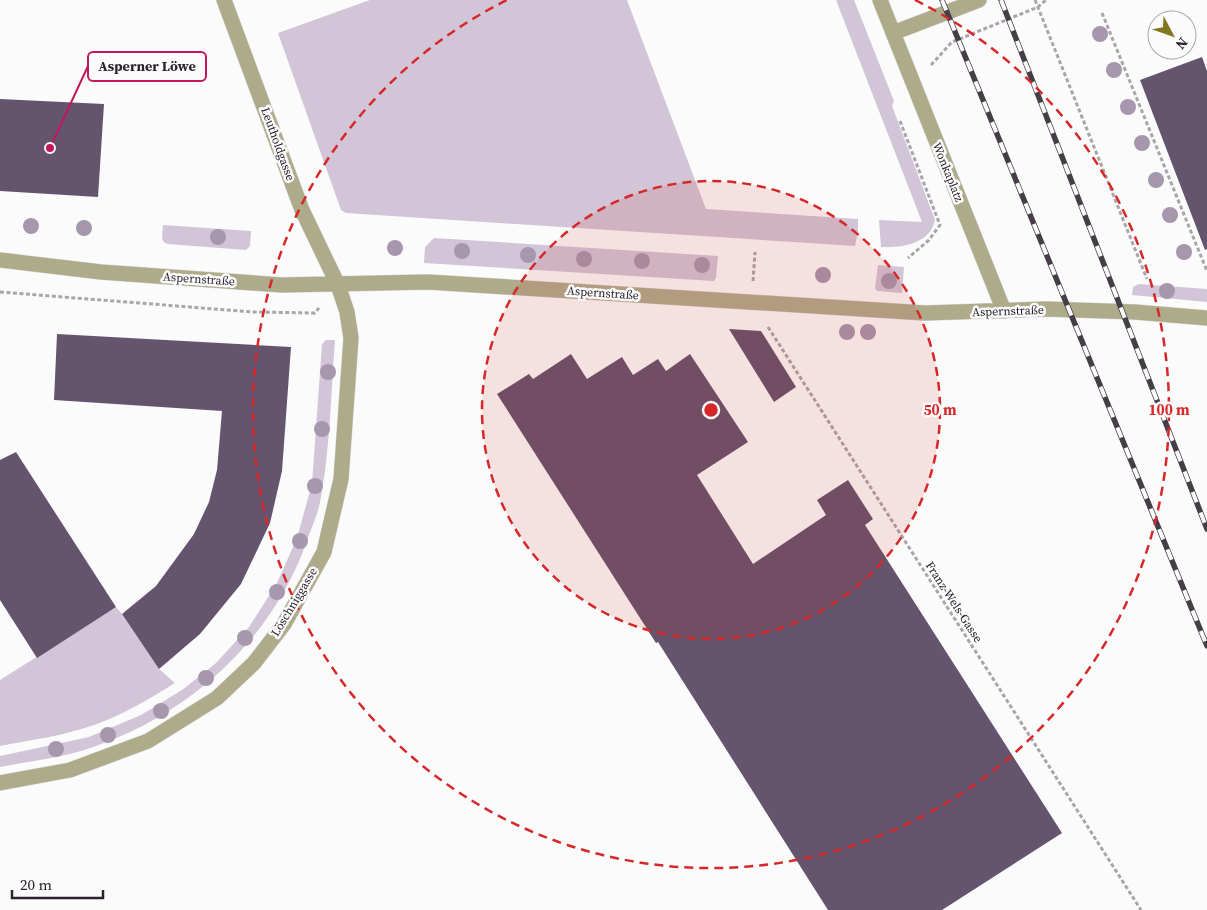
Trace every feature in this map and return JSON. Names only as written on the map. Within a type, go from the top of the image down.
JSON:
[{"type":"street","name":"Leutholdgasse","points":[[224,0],[302,210],[338,285]]},
{"type":"street","name":"Wonkaplatz","points":[[880,0],[1004,310]]},
{"type":"street","points":[[893,33],[979,0]]},
{"type":"street","name":"Aspernstraße","points":[[0,260],[101,272],[282,285],[428,282],[925,313],[1046,309],[1135,312],[1207,318]]},
{"type":"street","name":"Löschniggasse","points":[[0,783],[70,770],[148,741],[217,698],[254,663],[284,624],[324,552],[341,480],[351,338],[338,285]]},
{"type":"path","points":[[1035,0],[1147,279]]},
{"type":"path","points":[[935,61],[952,42],[1038,7],[1046,0]]},
{"type":"path","points":[[1102,13],[1207,271]]},
{"type":"path","points":[[898,114],[940,225],[929,240],[908,258]]},
{"type":"path","points":[[0,292],[254,312],[315,313]]},
{"type":"path","name":"Franz-Wels-Gasse","points":[[752,302],[1141,910]]},
{"type":"shaded area","points":[[370,0],[627,0],[706,209],[858,219],[855,246],[346,213],[341,210],[278,33]]},
{"type":"shaded area","points":[[836,0],[854,0],[894,101],[892,106],[935,220],[927,234],[914,243],[898,247],[881,247],[879,220],[922,222]]},
{"type":"shaded area","points":[[163,225],[251,231],[250,246],[246,250],[168,244],[162,239]]},
{"type":"shaded area","points":[[434,238],[718,256],[716,278],[714,281],[424,263],[425,247]]},
{"type":"shaded area","points":[[878,265],[904,267],[902,293],[877,291],[875,288]]},
{"type":"shaded area","points":[[1139,284],[1207,289],[1207,302],[1132,295],[1133,287]]},
{"type":"shaded area","points":[[326,340],[335,340],[328,442],[319,506],[294,571],[276,605],[253,636],[227,665],[198,690],[166,712],[132,731],[73,753],[0,767],[0,756],[89,737],[141,715],[182,690],[216,663],[249,627],[277,583],[297,538],[312,484],[322,344]]},
{"type":"shaded area","points":[[116,607],[159,669],[175,683],[126,712],[94,725],[59,735],[0,746],[0,680]]},
{"type":"building","points":[[1202,57],[1207,71],[1207,249],[1205,250],[1140,80]]},
{"type":"building","points":[[0,99],[104,104],[98,197],[0,191]]},
{"type":"building","points":[[729,329],[761,331],[796,387],[774,402]]},
{"type":"building","points":[[57,334],[291,347],[282,471],[270,523],[241,584],[200,634],[159,669],[122,614],[156,586],[194,534],[209,502],[217,470],[222,411],[54,400]]},
{"type":"building","points":[[571,354],[587,379],[622,357],[633,375],[658,359],[666,371],[690,354],[748,442],[697,475],[753,564],[826,515],[817,500],[848,480],[873,519],[865,525],[1062,833],[942,910],[828,910],[658,642],[656,643],[497,394],[529,374],[533,379]]},
{"type":"building","points":[[16,452],[116,607],[37,658],[0,600],[0,460]]},
{"type":"railway","points":[[942,0],[1207,646]]},
{"type":"railway","points":[[1001,0],[1207,529]]},
{"type":"place","name":"Asperner Löwe","points":[[50,148]]}]
